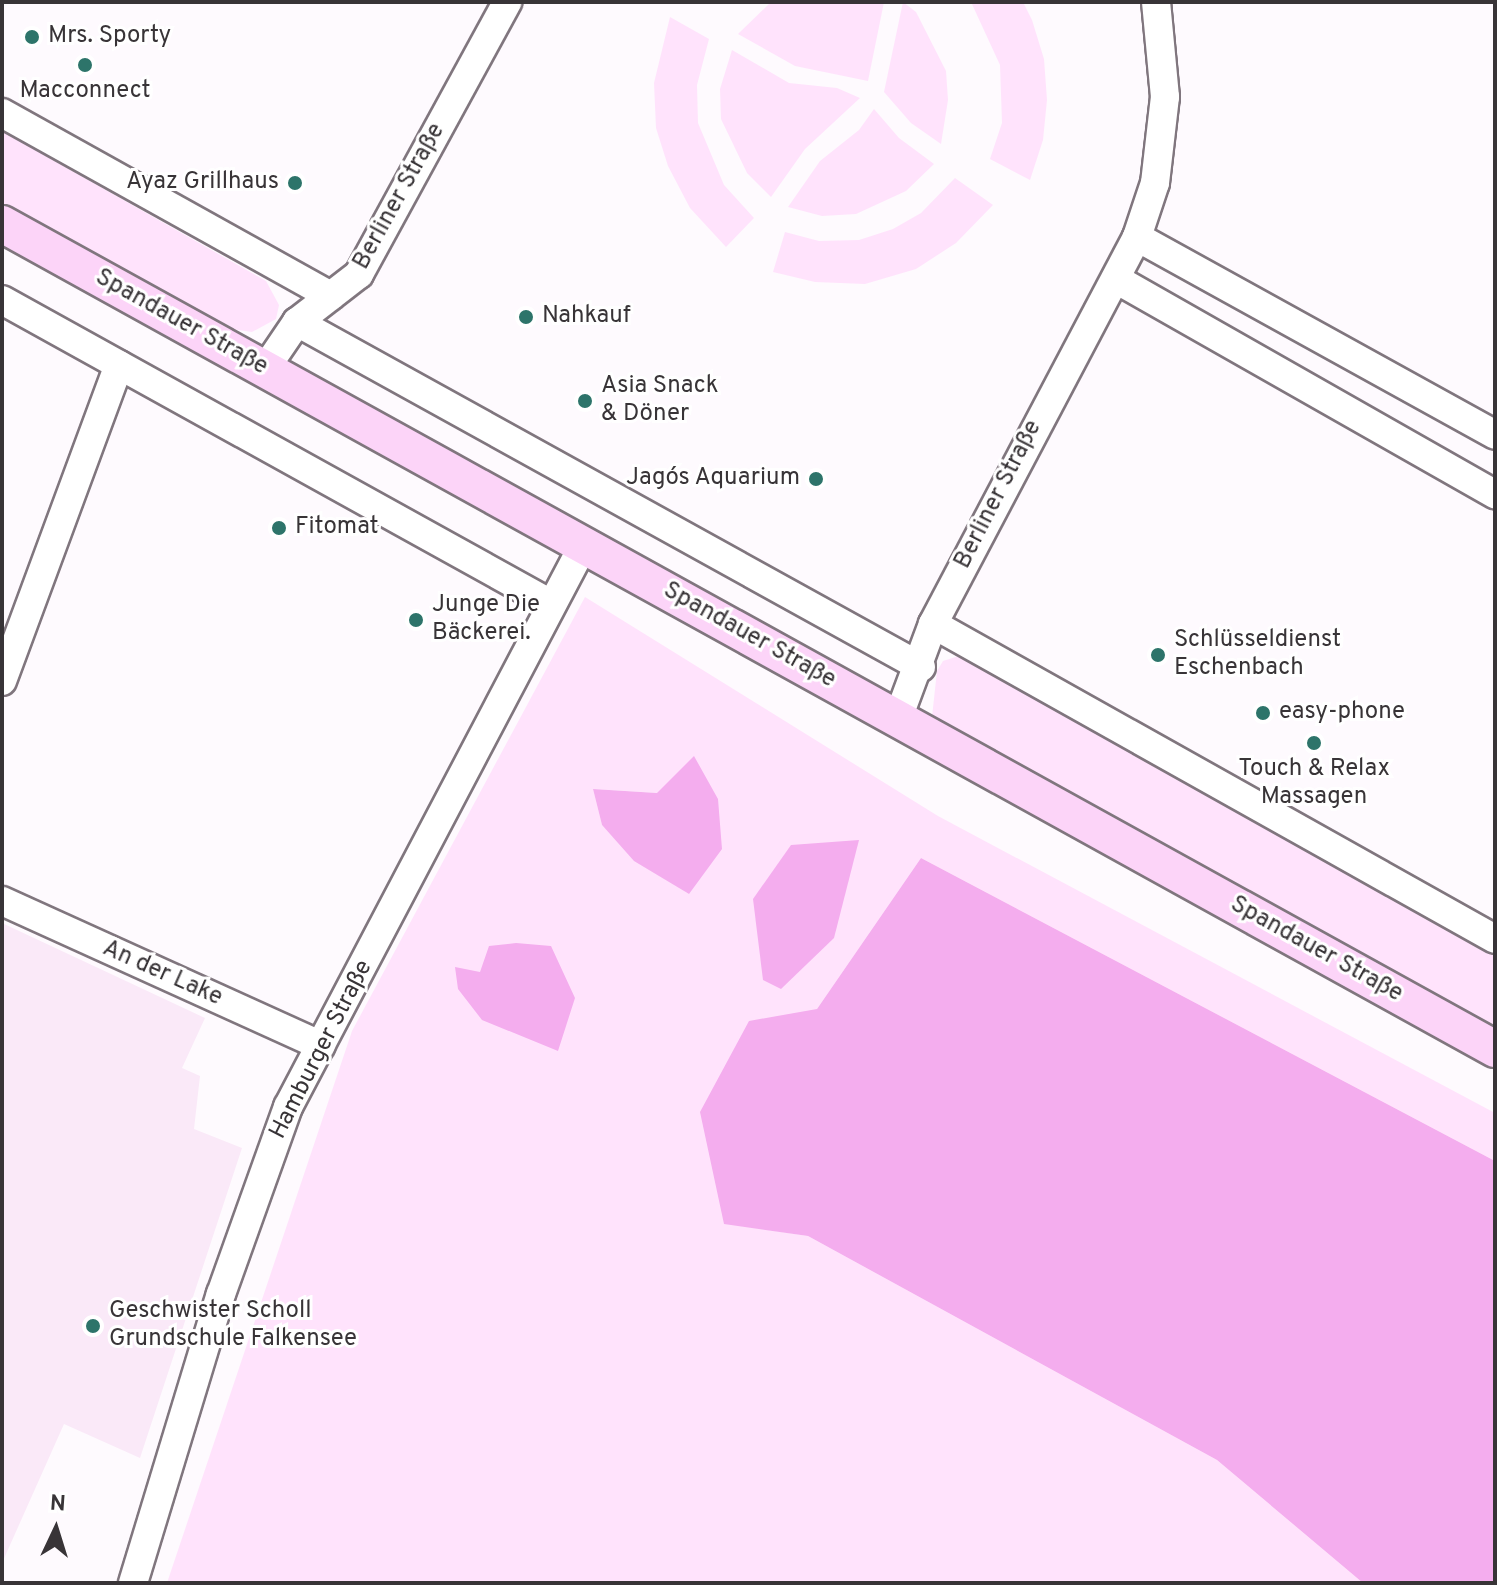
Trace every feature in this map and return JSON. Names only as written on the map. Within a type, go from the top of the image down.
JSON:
[{"type":"main road","name":"Spandauer Straße","points":[[2,224],[1495,1049]]},
{"type":"street","name":"Berliner Straße","points":[[265,369],[297,322],[359,274],[507,2]]},
{"type":"street","name":"Berliner Straße","points":[[898,718],[921,667],[933,624],[1137,237],[1155,183],[1165,97],[1156,2]]},
{"type":"street","points":[[2,113],[331,296]]},
{"type":"street","points":[[1137,237],[1495,435]]},
{"type":"street","points":[[1116,279],[1495,494]]},
{"type":"street","points":[[2,300],[551,604]]},
{"type":"street","points":[[297,322],[921,667]]},
{"type":"street","points":[[2,681],[119,365]]},
{"type":"street","name":"Hamburger Straße","points":[[133,1583],[266,1165],[288,1107],[583,546]]},
{"type":"street","points":[[933,624],[1495,939]]},
{"type":"street","name":"An der Lake","points":[[2,901],[321,1046]]},
{"type":"shaded area","points":[[771,2],[884,2],[868,81],[795,66],[738,34]]},
{"type":"shaded area","points":[[903,2],[916,12],[946,71],[948,100],[941,144],[911,123],[884,92]]},
{"type":"shaded area","points":[[971,2],[1023,2],[1032,20],[1044,59],[1047,100],[1043,140],[1030,180],[990,159],[1002,123],[1000,65]]},
{"type":"shaded area","points":[[670,17],[709,39],[697,85],[698,123],[724,185],[754,218],[726,247],[690,208],[668,166],[656,128],[654,83]]},
{"type":"shaded area","points":[[732,50],[789,83],[837,88],[860,98],[805,149],[771,197],[747,173],[721,119],[720,89]]},
{"type":"shaded area","points":[[874,109],[899,138],[934,164],[906,191],[856,214],[822,216],[788,207],[820,161],[859,130]]},
{"type":"shaded area","points":[[2,131],[266,281],[279,305],[276,319],[252,332],[225,328],[2,204]]},
{"type":"shaded area","points":[[955,178],[993,205],[956,243],[916,269],[865,284],[815,282],[773,272],[785,232],[819,241],[859,240],[893,229],[921,213]]},
{"type":"shaded area","points":[[585,597],[938,816],[1495,1113],[1495,1161],[921,858],[817,1009],[724,1223],[808,1236],[1217,1460],[1363,1583],[167,1583],[352,1031]],"holes":[[[593,789],[658,793],[689,894],[634,860],[602,825]]]},
{"type":"shaded area","points":[[965,654],[1495,955],[1495,1027],[932,717],[937,671],[943,661]]},
{"type":"shaded area","points":[[694,756],[718,799],[722,849],[689,894],[634,861],[602,825],[593,789],[657,793]]},
{"type":"shaded area","points":[[859,840],[834,938],[781,989],[763,980],[753,899],[791,845]]},
{"type":"shaded area","points":[[921,858],[1495,1161],[1495,1583],[1363,1583],[1217,1460],[808,1236],[724,1224],[700,1112],[749,1021],[817,1009]]},
{"type":"shaded area","name":"Geschwister Scholl Grundschule Falkensee","points":[[2,923],[205,1018],[182,1068],[200,1076],[194,1129],[242,1148],[140,1458],[64,1424],[2,1563]]},
{"type":"shaded area","points":[[516,943],[551,946],[575,998],[558,1051],[482,1020],[458,989],[455,967],[480,972],[489,946]]},
{"type":"place","name":"Mrs. Sporty","points":[[32,37]]},
{"type":"place","name":"Macconnect","points":[[85,65]]},
{"type":"place","name":"Ayaz Grillhaus","points":[[295,183]]},
{"type":"place","name":"Nahkauf","points":[[526,317]]},
{"type":"place","name":"Asia Snack & Döner","points":[[585,401]]},
{"type":"place","name":"Jago´s Aquarium","points":[[816,479]]},
{"type":"place","name":"Fitomat","points":[[279,528]]},
{"type":"place","name":"Junge Die Bäckerei.","points":[[416,620]]},
{"type":"place","name":"Schlüsseldienst Eschenbach","points":[[1158,655]]},
{"type":"place","name":"easy-phone","points":[[1263,713]]},
{"type":"place","name":"Touch & Relax Massagen","points":[[1314,743]]},
{"type":"place","name":"Geschwister Scholl Grundschule Falkensee","points":[[93,1326]]}]
